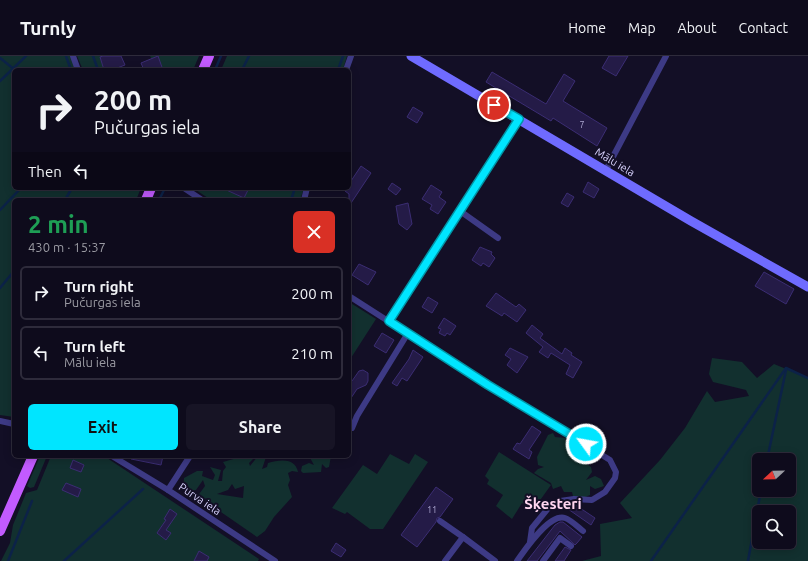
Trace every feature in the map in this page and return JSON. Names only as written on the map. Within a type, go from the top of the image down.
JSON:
[{"type":"main road","points":[[204,68],[209,56]]},
{"type":"main road","points":[[0,531],[32,458]]},
{"type":"street","points":[[73,56],[77,68]]},
{"type":"street","points":[[347,68],[350,56]]},
{"type":"street","name":"Mālu iela","points":[[411,56],[420,59],[519,119],[808,287]]},
{"type":"street","points":[[606,170],[666,56]]},
{"type":"street","points":[[389,321],[519,119]]},
{"type":"street","points":[[187,190],[199,198]]},
{"type":"street","points":[[460,211],[498,238]]},
{"type":"street","points":[[351,297],[488,385],[610,460],[616,472],[615,478],[605,492],[592,500],[574,499],[560,501],[550,506],[532,528],[530,542]]},
{"type":"street","points":[[352,428],[357,416],[408,333]]},
{"type":"street","points":[[0,421],[12,424]]},
{"type":"street","name":"Purva iela","points":[[115,458],[168,490],[265,558],[274,561]]},
{"type":"street","points":[[168,490],[189,458]]},
{"type":"street","points":[[517,561],[530,542],[554,519],[559,517],[566,518],[583,531]]},
{"type":"street","points":[[440,520],[494,561]]},
{"type":"street","points":[[446,561],[463,537]]},
{"type":"street","points":[[542,561],[560,538],[571,546]]},
{"type":"green space","points":[[0,56],[71,56],[75,68],[12,68],[12,190],[140,190],[137,198],[12,198],[12,417],[0,415]]},
{"type":"green space","points":[[77,56],[103,56],[100,58],[103,68],[82,68]]},
{"type":"green space","points":[[150,56],[199,56],[194,68],[163,68],[158,57],[152,59]]},
{"type":"green space","points":[[227,56],[347,56],[344,68],[222,68]]},
{"type":"green space","points":[[196,190],[303,190],[301,198],[208,198]]},
{"type":"green space","points":[[351,303],[376,319],[351,358]]},
{"type":"green space","points":[[712,358],[742,362],[757,378],[774,364],[808,378],[808,561],[582,561],[601,556],[600,524],[632,518],[620,503],[660,460],[685,428],[707,391],[715,402],[749,396],[746,390],[713,382],[709,374]]},
{"type":"green space","points":[[553,433],[555,437],[565,438],[569,452],[591,467],[592,472],[586,480],[595,476],[601,479],[604,486],[595,489],[590,486],[590,495],[583,498],[573,496],[572,492],[564,492],[561,486],[553,489],[551,483],[534,473],[538,469],[544,467],[538,465],[537,457],[548,435]]},
{"type":"green space","points":[[499,452],[551,485],[533,510],[522,503],[512,519],[496,506],[503,495],[487,484],[489,480],[485,476]]},
{"type":"green space","points":[[390,454],[409,464],[415,454],[428,462],[383,529],[370,529],[347,512],[345,514],[332,508],[363,465],[377,474]]},
{"type":"green space","points":[[39,458],[46,458],[34,487],[30,488],[27,486]]},
{"type":"green space","points":[[50,458],[107,458],[259,559],[258,561],[1,561],[10,543],[13,525],[26,493],[37,490]]},
{"type":"green space","points":[[237,458],[254,458],[249,463],[250,466],[256,458],[266,458],[262,469],[267,467],[268,463],[277,461],[290,462],[296,467],[298,472],[292,471],[288,473],[290,480],[288,485],[292,497],[274,517],[265,531],[257,537],[205,501],[209,498],[202,499],[197,497],[205,486],[203,480],[196,490],[183,493],[184,478],[197,471],[203,471],[202,476],[213,480],[215,475],[210,467],[221,470],[218,481],[222,481],[223,471],[226,467],[223,462]],"holes":[[[232,484],[235,489],[244,486],[243,498],[217,494],[228,490]]]},
{"type":"green space","points":[[310,458],[331,458],[329,467],[326,468],[322,464],[321,472],[303,473],[301,471],[302,466],[309,463],[314,465]]},
{"type":"building","points":[[121,56],[125,65],[117,68],[103,68],[100,57]]},
{"type":"building","points":[[158,56],[162,68],[143,68],[141,63]]},
{"type":"building","points":[[609,56],[628,56],[616,76],[602,68]]},
{"type":"building","points":[[492,72],[546,104],[564,74],[575,81],[563,101],[607,128],[597,146],[553,118],[551,121],[486,82]]},
{"type":"building","points":[[413,107],[423,113],[417,123],[407,117]]},
{"type":"building","points":[[361,166],[371,173],[351,203],[349,194],[345,191],[351,190],[351,181]]},
{"type":"building","points":[[588,182],[599,189],[594,198],[583,192]]},
{"type":"building","points":[[392,183],[401,189],[396,195],[388,189]]},
{"type":"building","points":[[431,185],[442,192],[439,197],[446,202],[438,214],[430,209],[432,205],[422,199]]},
{"type":"building","points":[[226,190],[248,190],[244,198]]},
{"type":"building","points":[[567,193],[574,197],[568,207],[561,203]]},
{"type":"building","points":[[408,203],[412,224],[407,230],[399,224],[396,206]]},
{"type":"building","points":[[480,247],[492,252],[491,254],[495,258],[489,267],[483,263],[481,266],[472,260]]},
{"type":"building","points":[[359,264],[376,272],[368,285],[352,275]]},
{"type":"building","points":[[764,272],[794,289],[786,304],[755,286]]},
{"type":"building","points":[[496,293],[516,307],[519,304],[526,310],[517,322],[504,313],[502,316],[486,306]]},
{"type":"building","points":[[428,297],[438,303],[432,313],[422,307]]},
{"type":"building","points":[[444,318],[456,326],[450,335],[447,333],[445,336],[439,333],[441,329],[438,328]]},
{"type":"building","points":[[532,325],[543,334],[540,338],[562,354],[565,348],[572,353],[571,355],[582,362],[573,378],[566,374],[570,365],[551,353],[548,358],[539,352],[543,347],[526,333]]},
{"type":"building","points":[[382,333],[394,340],[386,353],[374,346]]},
{"type":"building","points":[[510,348],[528,357],[517,373],[507,365],[511,359],[505,355]]},
{"type":"building","points":[[413,350],[423,357],[407,381],[402,378],[397,386],[392,383],[409,359]]},
{"type":"building","points":[[363,370],[368,373],[368,381],[366,385],[357,389],[351,398],[351,380],[359,371]]},
{"type":"building","points":[[532,426],[541,432],[529,450],[532,452],[529,459],[513,449],[517,443],[520,444]]},
{"type":"building","points":[[131,458],[163,458],[161,465]]},
{"type":"building","points":[[73,460],[84,465],[81,472],[70,468]]},
{"type":"building","points":[[66,483],[81,489],[78,497],[62,490]]},
{"type":"building","points":[[436,487],[453,499],[440,517],[437,518],[436,522],[417,547],[401,535]]},
{"type":"building","points":[[572,504],[595,518],[591,525],[568,509]]},
{"type":"building","points":[[170,509],[177,514],[166,530],[171,533],[166,540],[157,533],[166,520],[164,519]]},
{"type":"building","points":[[563,522],[582,537],[575,545],[560,531],[537,561],[527,561],[555,525]]},
{"type":"building","points":[[336,543],[346,550],[341,557],[331,551]]},
{"type":"building","points":[[565,547],[571,550],[564,561],[555,561]]},
{"type":"building","points":[[199,551],[209,557],[207,561],[194,561]]},
{"type":"waterway","points":[[14,68],[26,56]]},
{"type":"waterway","points":[[66,56],[70,68]]},
{"type":"waterway","points":[[93,56],[97,67]]},
{"type":"waterway","points":[[216,68],[221,56]]},
{"type":"waterway","points":[[243,68],[249,56]]},
{"type":"waterway","points":[[339,68],[343,56]]},
{"type":"waterway","points":[[0,58],[12,68]]},
{"type":"waterway","points":[[0,81],[12,69]]},
{"type":"waterway","points":[[0,210],[19,190]]},
{"type":"waterway","points":[[66,198],[71,190]]},
{"type":"waterway","points":[[160,198],[164,190]]},
{"type":"waterway","points":[[292,198],[294,190]]},
{"type":"waterway","points":[[0,288],[12,273]]},
{"type":"waterway","points":[[786,368],[808,378]]},
{"type":"waterway","points":[[651,561],[786,368]]},
{"type":"waterway","points":[[768,453],[786,370]]},
{"type":"waterway","points":[[64,561],[143,489]]},
{"type":"waterway","points":[[748,561],[760,497]]},
{"type":"waterway","points":[[8,561],[32,501]]},
{"type":"district","name":"Šķesteri","points":[[553,504]]},
{"type":"route","points":[[494,105],[519,119],[389,321],[488,385],[586,444]]}]
